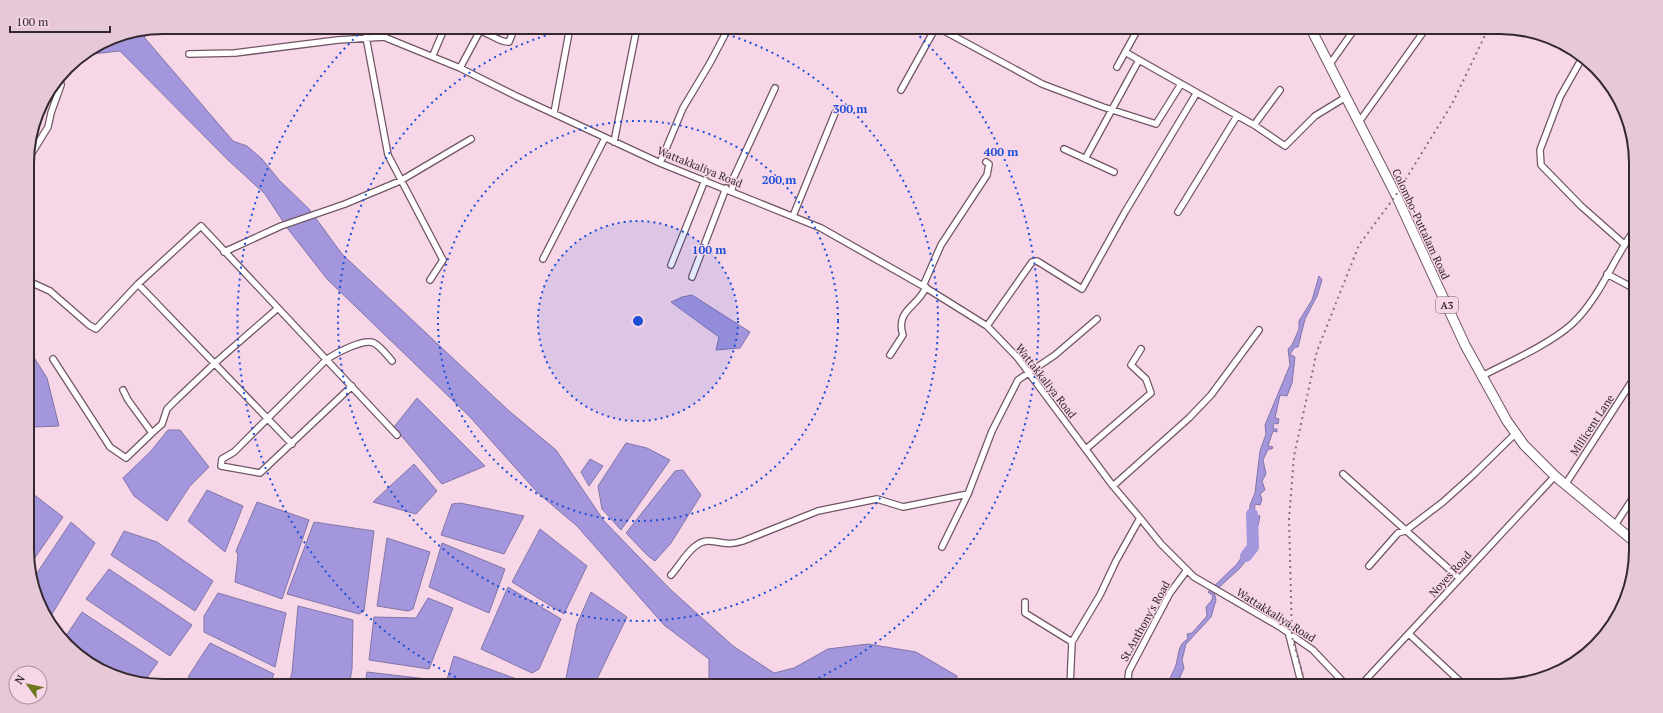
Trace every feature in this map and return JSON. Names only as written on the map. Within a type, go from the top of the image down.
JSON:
[{"type":"highway","name":"Colombo-Puttalam Road","points":[[1314,34],[1396,195],[1482,376],[1515,434],[1555,476],[1629,537]]},
{"type":"street","points":[[433,55],[442,34]]},
{"type":"street","points":[[460,68],[478,34]]},
{"type":"street","points":[[490,34],[504,43],[509,42],[512,34]]},
{"type":"street","points":[[554,113],[569,34]]},
{"type":"street","points":[[614,142],[636,34]]},
{"type":"street","points":[[660,163],[684,108],[725,34]]},
{"type":"street","points":[[901,90],[932,34]]},
{"type":"street","points":[[949,34],[1042,84],[1156,124],[1181,84]]},
{"type":"street","points":[[1117,67],[1135,34]]},
{"type":"street","points":[[1330,64],[1351,34]]},
{"type":"street","points":[[1359,122],[1422,34]]},
{"type":"street","points":[[366,37],[388,155],[400,181],[444,260],[430,280]]},
{"type":"street","name":"Wattakkaliya Road","points":[[189,54],[235,54],[366,37],[384,37],[433,55],[516,96],[660,163],[726,188],[821,228],[925,287],[987,326],[1017,358],[1113,486],[1161,544],[1194,577],[1280,627],[1313,650],[1340,679]]},
{"type":"street","points":[[1125,52],[1196,94],[1254,125],[1286,146],[1315,116],[1346,97]]},
{"type":"street","points":[[1085,159],[1139,60]]},
{"type":"street","points":[[1580,62],[1560,97],[1540,150],[1541,165],[1581,206],[1624,244]]},
{"type":"street","points":[[35,149],[48,127],[61,84]]},
{"type":"street","points":[[732,191],[734,179],[775,88]]},
{"type":"street","points":[[1254,125],[1280,90]]},
{"type":"street","points":[[987,326],[1032,262],[1037,261],[1082,289],[1125,212],[1196,94]]},
{"type":"street","points":[[793,216],[835,113]]},
{"type":"street","points":[[1178,212],[1237,116]]},
{"type":"street","points":[[543,259],[605,138]]},
{"type":"street","points":[[224,252],[281,226],[345,204],[400,181],[471,139]]},
{"type":"street","points":[[1064,149],[1114,172]]},
{"type":"street","points":[[890,355],[903,335],[900,322],[905,313],[924,292],[941,245],[987,175],[989,164],[986,162]]},
{"type":"street","points":[[670,266],[705,180]]},
{"type":"street","points":[[692,277],[726,188]]},
{"type":"street","points":[[34,283],[50,291],[89,325],[96,329],[138,284],[201,226],[397,435]]},
{"type":"street","points":[[1482,376],[1546,341],[1572,324],[1596,295],[1629,237]]},
{"type":"street","points":[[1607,274],[1629,286]]},
{"type":"street","points":[[138,284],[215,363],[266,419],[292,444]]},
{"type":"street","points":[[53,359],[110,447],[126,458],[162,424],[167,409],[215,363],[278,308]]},
{"type":"street","points":[[942,547],[968,494],[992,431],[1018,380],[1055,355],[1097,319]]},
{"type":"street","points":[[1113,486],[1189,418],[1211,395],[1259,330]]},
{"type":"street","points":[[352,386],[260,473],[221,466],[222,459],[234,452],[327,359],[340,351],[368,342],[375,344],[392,361]]},
{"type":"street","points":[[1086,449],[1151,393],[1146,379],[1131,365],[1141,349]]},
{"type":"street","name":"Millicent Lane","points":[[1565,485],[1629,386]]},
{"type":"street","points":[[123,390],[128,400],[152,434]]},
{"type":"street","points":[[1369,566],[1398,533],[1405,531],[1443,502],[1515,434]]},
{"type":"street","points":[[1343,474],[1459,578]]},
{"type":"street","name":"Noyes Road","points":[[1367,679],[1555,476]]},
{"type":"street","points":[[671,575],[699,542],[708,541],[731,545],[818,511],[877,499],[903,507],[968,494]]},
{"type":"street","points":[[1615,526],[1629,504]]},
{"type":"street","points":[[1070,679],[1072,642],[1100,595],[1116,561],[1140,518]]},
{"type":"street","name":"St.Anthony's Road","points":[[1128,679],[1129,671],[1170,593],[1187,570]]},
{"type":"street","points":[[1025,602],[1025,613],[1072,642]]},
{"type":"street","points":[[1289,634],[1300,679]]},
{"type":"street","points":[[1409,634],[1457,679]]},
{"type":"shaded area","points":[[147,35],[144,37],[233,141],[247,146],[262,159],[279,180],[309,209],[342,254],[509,411],[556,450],[604,521],[670,589],[733,646],[774,673],[794,668],[828,649],[868,644],[916,652],[957,676],[957,679],[709,679],[709,659],[664,625],[577,526],[538,493],[470,417],[327,279],[288,229],[265,194],[228,160],[120,51],[95,54],[106,47],[130,38]]},
{"type":"shaded area","points":[[1319,276],[1322,280],[1317,296],[1305,319],[1298,347],[1295,347],[1290,354],[1295,357],[1292,383],[1287,396],[1280,395],[1275,418],[1279,419],[1278,424],[1274,423],[1273,429],[1277,429],[1277,432],[1273,431],[1268,446],[1273,447],[1272,449],[1268,449],[1263,460],[1266,474],[1262,481],[1265,490],[1260,494],[1262,499],[1260,505],[1255,504],[1254,514],[1260,516],[1258,526],[1249,534],[1255,549],[1240,568],[1214,592],[1216,600],[1211,617],[1186,644],[1182,660],[1184,668],[1179,679],[1170,679],[1175,668],[1180,647],[1184,641],[1188,639],[1187,634],[1192,633],[1207,616],[1206,607],[1212,600],[1213,596],[1208,592],[1237,564],[1248,548],[1250,505],[1255,493],[1260,451],[1266,434],[1265,425],[1290,365],[1288,349],[1292,345],[1299,329],[1299,321],[1312,300]]},
{"type":"shaded area","points":[[692,295],[750,332],[740,348],[716,350],[719,337],[671,302],[682,297]]},
{"type":"shaded area","points":[[34,357],[47,378],[59,426],[36,427],[34,425]]},
{"type":"shaded area","points":[[417,398],[485,466],[442,484],[394,427]]},
{"type":"shaded area","points":[[168,430],[180,430],[209,467],[190,486],[167,521],[134,496],[123,478],[151,451]]},
{"type":"shaded area","points":[[626,443],[647,448],[670,460],[621,530],[602,509],[598,486]]},
{"type":"shaded area","points":[[590,459],[603,466],[589,486],[581,472]]},
{"type":"shaded area","points":[[414,464],[437,491],[416,514],[373,502]]},
{"type":"shaded area","points":[[683,470],[701,495],[671,543],[655,561],[648,556],[626,533],[675,471]]},
{"type":"shaded area","points":[[207,490],[243,506],[225,552],[188,521]]},
{"type":"shaded area","points":[[34,495],[63,517],[35,559]]},
{"type":"shaded area","points":[[257,502],[309,520],[282,599],[235,582],[238,555],[236,551]]},
{"type":"shaded area","points":[[460,503],[524,516],[504,554],[441,535],[452,504]]},
{"type":"shaded area","points":[[71,522],[95,543],[52,615],[38,583],[36,574]]},
{"type":"shaded area","points":[[314,522],[374,531],[364,611],[359,614],[287,594]]},
{"type":"shaded area","points":[[540,529],[587,566],[564,614],[512,582]]},
{"type":"shaded area","points":[[124,531],[157,542],[213,581],[195,611],[111,555]]},
{"type":"shaded area","points":[[387,538],[430,552],[413,609],[408,611],[377,606]]},
{"type":"shaded area","points":[[442,543],[505,569],[489,613],[429,587]]},
{"type":"shaded area","points":[[109,569],[192,625],[170,656],[86,599]]},
{"type":"shaded area","points":[[508,587],[561,619],[539,669],[532,673],[481,649]]},
{"type":"shaded area","points":[[591,592],[627,617],[597,679],[566,679],[577,624]]},
{"type":"shaded area","points":[[218,593],[286,613],[275,667],[204,632],[204,616]]},
{"type":"shaded area","points":[[428,598],[453,608],[429,669],[369,660],[374,617],[416,618]]},
{"type":"shaded area","points":[[298,606],[353,620],[352,669],[350,679],[290,679]]},
{"type":"shaded area","points":[[82,612],[158,662],[147,678],[138,677],[98,662],[84,652],[67,635]]},
{"type":"shaded area","points":[[210,643],[274,674],[272,679],[192,679],[188,677]]},
{"type":"shaded area","points":[[454,656],[516,679],[447,679]]},
{"type":"shaded area","points":[[367,672],[427,679],[366,679]]},
{"type":"waterway","points":[[1246,556],[1253,547],[1252,514]]},
{"type":"railway","points":[[1304,679],[1292,637],[1289,519],[1294,456],[1317,351],[1359,245],[1396,195],[1452,104],[1486,34]]}]
